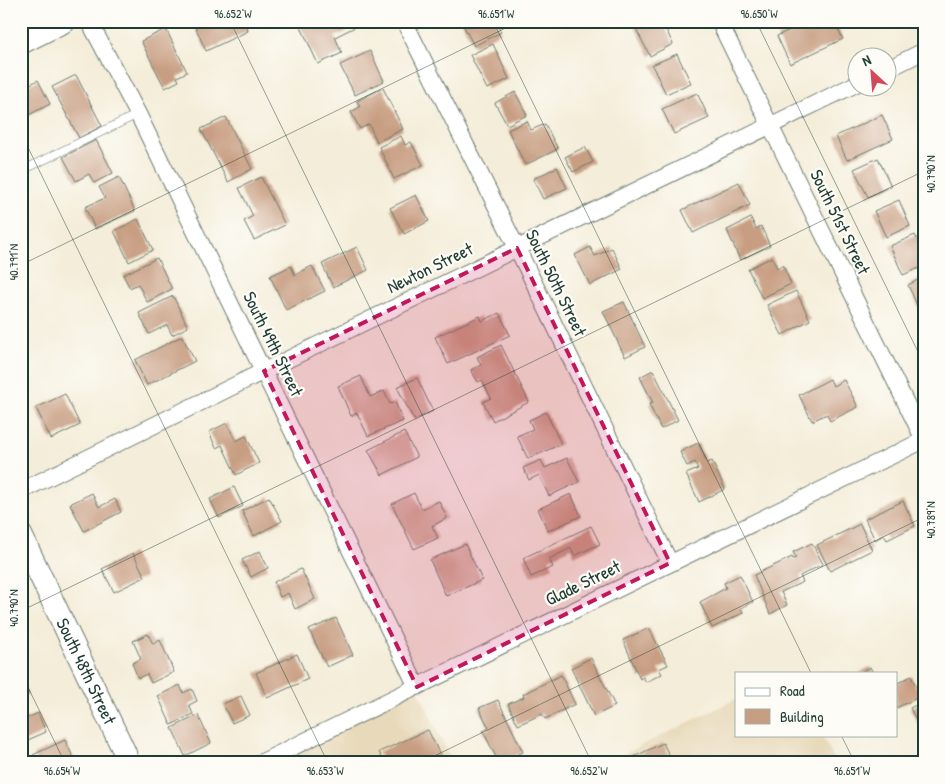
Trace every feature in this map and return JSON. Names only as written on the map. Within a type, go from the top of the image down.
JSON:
[{"type":"main road","points":[[21,43],[65,21]]},
{"type":"main road","name":"South 48th Street","points":[[21,535],[128,760]]},
{"type":"street","name":"South 49th Street","points":[[89,21],[138,114],[417,687]]},
{"type":"street","name":"South 50th Street","points":[[404,21],[670,563]]},
{"type":"street","name":"South 51st Street","points":[[719,21],[924,440]]},
{"type":"street","points":[[898,63],[924,51]]},
{"type":"street","name":"Newton Street","points":[[21,491],[848,88]]},
{"type":"street","name":"Glade Street","points":[[260,763],[924,440]]},
{"type":"lane","points":[[21,171],[138,114]]},
{"type":"highlighted area","points":[[517,248],[670,563],[417,687],[264,371]]},
{"type":"shaded area","points":[[417,687],[452,763],[260,763]]},
{"type":"shaded area","points":[[735,699],[735,736],[822,736],[836,763],[606,763]]},
{"type":"building","points":[[200,21],[244,21],[248,31],[206,51],[194,24]]},
{"type":"building","points":[[307,21],[353,21],[355,27],[335,37],[342,53],[318,64],[300,25]]},
{"type":"building","points":[[461,21],[495,21],[501,32],[474,46]]},
{"type":"building","points":[[647,21],[662,21],[673,44],[650,56],[635,27]]},
{"type":"building","points":[[770,21],[782,21],[772,26]]},
{"type":"building","points":[[808,21],[834,21],[843,39],[790,64],[777,36]]},
{"type":"building","points":[[166,29],[187,72],[177,77],[179,81],[165,88],[141,41]]},
{"type":"building","points":[[493,44],[509,79],[487,89],[470,55]]},
{"type":"building","points":[[370,51],[384,81],[355,95],[340,65]]},
{"type":"building","points":[[677,54],[691,83],[666,94],[652,65]]},
{"type":"building","points":[[76,75],[102,126],[79,138],[52,87]]},
{"type":"building","points":[[38,80],[50,104],[21,119],[21,89]]},
{"type":"building","points":[[383,88],[403,129],[377,142],[369,124],[360,129],[351,112],[360,107],[357,101]]},
{"type":"building","points":[[515,92],[527,115],[507,125],[495,103]]},
{"type":"building","points":[[697,93],[709,118],[674,134],[662,109]]},
{"type":"building","points":[[882,115],[893,139],[847,160],[836,136]]},
{"type":"building","points":[[226,117],[252,169],[228,182],[201,129]]},
{"type":"building","points":[[527,121],[531,130],[545,124],[558,149],[525,165],[508,130]]},
{"type":"building","points":[[401,136],[405,145],[411,142],[423,165],[394,179],[379,147]]},
{"type":"building","points":[[96,140],[113,173],[94,183],[89,174],[76,181],[63,157]]},
{"type":"building","points":[[585,147],[593,162],[573,172],[565,157]]},
{"type":"building","points":[[878,158],[891,186],[868,197],[854,169]]},
{"type":"building","points":[[557,167],[567,188],[543,199],[533,179]]},
{"type":"building","points":[[119,177],[135,211],[95,229],[85,207],[105,198],[99,187]]},
{"type":"building","points":[[261,177],[285,225],[254,240],[244,221],[253,216],[239,188]]},
{"type":"building","points":[[739,182],[750,205],[693,233],[682,210]]},
{"type":"building","points":[[416,195],[429,221],[404,234],[390,208]]},
{"type":"building","points":[[899,200],[910,226],[886,237],[874,211]]},
{"type":"building","points":[[751,218],[756,229],[761,226],[770,246],[740,260],[727,230]]},
{"type":"building","points":[[138,219],[153,250],[129,262],[114,231]]},
{"type":"building","points":[[915,235],[924,254],[924,266],[903,275],[890,246]]},
{"type":"building","points":[[357,247],[368,270],[333,287],[322,264]]},
{"type":"building","points":[[590,247],[595,256],[612,248],[622,269],[590,285],[575,255]]},
{"type":"building","points":[[772,257],[777,268],[783,265],[791,284],[762,298],[748,269]]},
{"type":"building","points":[[157,258],[172,289],[147,302],[138,284],[130,288],[123,275]]},
{"type":"building","points":[[291,266],[295,275],[312,266],[325,291],[286,310],[270,276]]},
{"type":"building","points":[[924,277],[924,313],[921,314],[908,285]]},
{"type":"building","points":[[796,291],[810,320],[782,335],[767,305]]},
{"type":"building","points":[[173,296],[188,327],[172,335],[167,325],[149,334],[139,313]]},
{"type":"building","points":[[624,302],[645,347],[625,357],[603,311]]},
{"type":"building","points":[[499,313],[510,335],[448,364],[435,337],[480,316],[482,321]]},
{"type":"building","points":[[182,336],[195,361],[147,385],[135,360]]},
{"type":"building","points":[[501,345],[529,402],[493,421],[483,402],[491,398],[482,380],[478,382],[471,370],[481,365],[477,357]]},
{"type":"building","points":[[653,370],[678,420],[661,429],[649,404],[653,403],[640,377]]},
{"type":"building","points":[[361,376],[370,397],[384,391],[390,404],[395,402],[403,421],[368,436],[357,413],[351,416],[338,386]]},
{"type":"building","points":[[417,378],[433,411],[414,420],[397,387]]},
{"type":"building","points":[[830,379],[833,386],[844,380],[858,407],[830,421],[827,414],[812,421],[799,395]]},
{"type":"building","points":[[65,394],[80,425],[51,439],[36,408]]},
{"type":"building","points":[[546,412],[561,444],[528,459],[517,436],[533,429],[529,420]]},
{"type":"building","points":[[227,423],[236,441],[246,436],[259,463],[236,475],[222,445],[216,448],[209,432]]},
{"type":"building","points":[[404,432],[417,457],[382,475],[368,450]]},
{"type":"building","points":[[698,443],[707,463],[712,461],[725,489],[699,502],[686,474],[698,469],[695,462],[687,466],[680,452]]},
{"type":"building","points":[[567,458],[579,482],[549,496],[539,475],[529,480],[523,468],[541,460],[545,468]]},
{"type":"building","points":[[234,487],[243,506],[219,518],[210,499]]},
{"type":"building","points":[[92,493],[99,507],[115,499],[121,512],[84,531],[70,504]]},
{"type":"building","points":[[414,493],[422,509],[439,501],[447,518],[432,526],[438,538],[414,549],[392,504]]},
{"type":"building","points":[[571,494],[581,516],[548,531],[538,509]]},
{"type":"building","points":[[269,497],[282,521],[254,536],[242,511]]},
{"type":"building","points":[[903,501],[915,526],[887,540],[884,535],[875,540],[865,519]]},
{"type":"building","points":[[860,524],[872,550],[830,571],[817,545]]},
{"type":"building","points":[[591,526],[600,544],[574,556],[571,548],[549,559],[553,567],[531,577],[523,558]]},
{"type":"building","points":[[812,543],[823,564],[800,576],[803,582],[781,592],[787,605],[770,614],[754,575],[792,557],[793,559],[796,558],[793,552]]},
{"type":"building","points":[[465,544],[482,580],[446,596],[430,560]]},
{"type":"building","points":[[260,551],[268,568],[251,577],[242,560]]},
{"type":"building","points":[[133,553],[145,577],[114,592],[102,569]]},
{"type":"building","points":[[301,569],[315,599],[295,609],[288,593],[280,597],[274,582]]},
{"type":"building","points":[[740,575],[753,602],[741,608],[743,613],[712,628],[700,602],[726,588],[724,583]]},
{"type":"building","points":[[336,618],[353,655],[327,667],[309,630]]},
{"type":"building","points":[[649,628],[668,665],[659,669],[662,674],[646,682],[643,677],[640,679],[623,640]]},
{"type":"building","points":[[148,634],[153,644],[160,640],[174,672],[151,683],[147,674],[138,678],[132,663],[141,659],[133,641]]},
{"type":"building","points":[[297,654],[308,679],[267,698],[256,673]]},
{"type":"building","points":[[591,658],[615,706],[594,716],[571,668]]},
{"type":"building","points":[[870,667],[872,672],[861,672]]},
{"type":"building","points":[[561,675],[575,704],[545,719],[542,714],[518,725],[508,704],[524,697],[523,694]]},
{"type":"building","points":[[911,676],[921,696],[898,707],[898,683]]},
{"type":"building","points":[[21,679],[28,694],[21,698]]},
{"type":"building","points":[[180,685],[183,693],[192,689],[197,701],[189,705],[193,714],[171,725],[158,696]]},
{"type":"building","points":[[241,696],[250,715],[232,723],[223,704]]},
{"type":"building","points":[[498,700],[523,752],[501,763],[499,763],[483,731],[489,728],[479,708]]},
{"type":"building","points":[[924,701],[924,729],[921,730],[910,708]]},
{"type":"building","points":[[38,713],[46,732],[21,743],[21,721]]},
{"type":"building","points":[[198,715],[211,743],[185,756],[172,728]]},
{"type":"building","points":[[428,730],[444,763],[384,763],[379,752]]},
{"type":"building","points":[[65,740],[76,763],[37,763],[33,755]]},
{"type":"building","points":[[663,743],[673,763],[621,763]]}]
